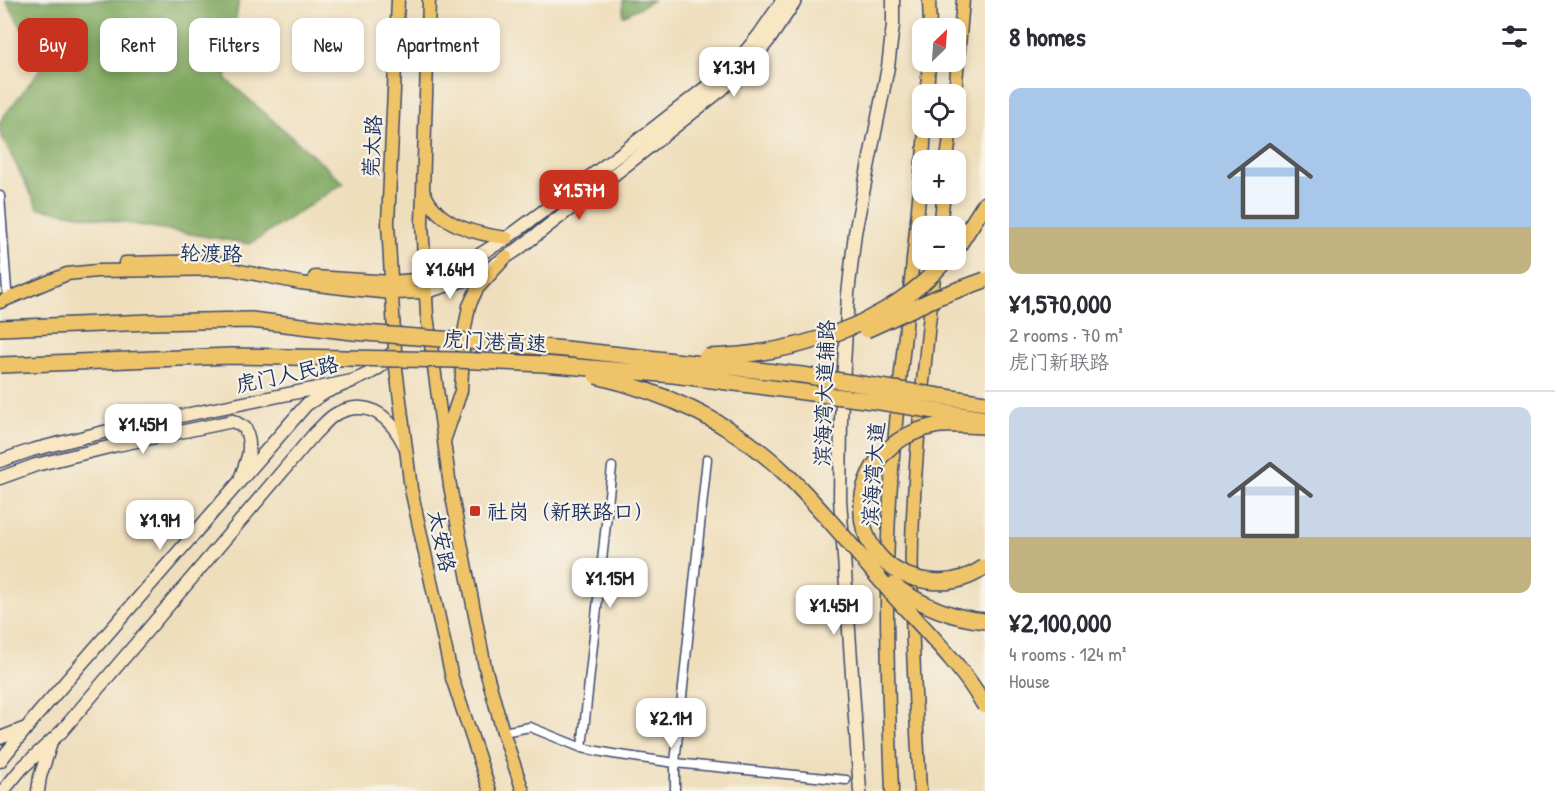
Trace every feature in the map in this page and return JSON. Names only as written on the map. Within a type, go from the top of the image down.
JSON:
[{"type":"highway","points":[[966,233],[985,204]]},
{"type":"highway","points":[[761,353],[822,338],[875,315],[923,282],[936,270]]},
{"type":"highway","points":[[650,358],[761,353],[794,350],[829,343],[902,315],[938,297],[985,280]]},
{"type":"highway","name":"虎门港高速","points":[[0,328],[251,320],[353,332],[650,358],[802,375],[985,403]]},
{"type":"highway","name":"虎门港高速","points":[[0,365],[231,356],[543,364],[673,375],[880,402],[985,419]]},
{"type":"highway","points":[[543,364],[622,382],[659,394],[694,409],[727,428],[758,450],[787,475],[962,672],[985,706]]},
{"type":"highway","points":[[985,426],[936,425],[900,439],[875,461],[862,492],[861,508],[870,540],[879,554],[890,566],[904,574],[920,580],[953,581],[969,576],[985,567]]},
{"type":"highway","points":[[863,561],[909,596],[932,608],[957,616],[985,621]]},
{"type":"main road","name":"莞太路","points":[[392,288],[388,222],[398,0]]},
{"type":"main road","points":[[429,0],[423,190],[434,209],[451,222],[481,234],[507,238]]},
{"type":"main road","points":[[929,0],[930,18]]},
{"type":"main road","points":[[956,84],[963,0]]},
{"type":"main road","name":"太安路","points":[[423,190],[422,222],[426,292],[450,486],[485,667],[502,732],[523,791]]},
{"type":"main road","name":"滨海湾大道","points":[[892,791],[887,646],[888,536],[900,380],[918,204]]},
{"type":"main road","points":[[444,445],[461,391],[464,333],[469,306],[477,289],[506,257]]},
{"type":"main road","name":"轮渡路","points":[[2,296],[67,274],[97,271],[230,269],[300,283],[426,292]]},
{"type":"main road","name":"滨海湾大道","points":[[920,791],[913,650],[912,541],[935,270]]},
{"type":"main road","name":"轮渡路","points":[[392,288],[425,279]]},
{"type":"main road","name":"太安路","points":[[392,288],[395,348],[411,489],[452,678],[490,791]]},
{"type":"street","points":[[425,279],[459,267],[507,238],[627,149],[740,58],[783,0]]},
{"type":"street","points":[[426,292],[465,280],[506,257],[721,90],[749,64],[769,40],[796,0]]},
{"type":"street","name":"滨海湾大道辅路","points":[[860,791],[840,511],[841,420],[848,294],[855,233],[888,68],[893,25],[893,0]]},
{"type":"street","points":[[0,196],[2,296]]},
{"type":"street","name":"虎门人民路","points":[[0,461],[32,450],[112,430],[352,381],[373,373],[384,365],[395,348]]},
{"type":"street","points":[[0,761],[306,405],[326,392],[352,381]]},
{"type":"street","points":[[3,791],[22,768],[51,744],[315,434],[334,415],[361,409],[376,411],[388,420],[406,448]]},
{"type":"street","name":"虎门人民路","points":[[0,478],[36,465],[117,445],[233,421],[245,428],[250,439],[249,456],[231,492]]},
{"type":"street","points":[[675,791],[675,763],[708,459]]},
{"type":"street","points":[[582,748],[612,466]]},
{"type":"street","points":[[0,738],[27,727]]},
{"type":"street","points":[[502,732],[530,727],[582,748],[675,763],[846,780]]},
{"type":"street","points":[[38,791],[40,777],[51,744]]},
{"type":"green space","points":[[6,0],[239,0],[236,18],[189,18],[189,72],[227,72],[226,79],[344,183],[250,244],[38,208],[0,133],[0,121],[38,72],[88,72],[88,18],[18,18],[18,21]]},
{"type":"green space","points":[[623,0],[654,0],[623,16]]},
{"type":"place","name":"社岗（新联路口）","points":[[475,511]]}]
